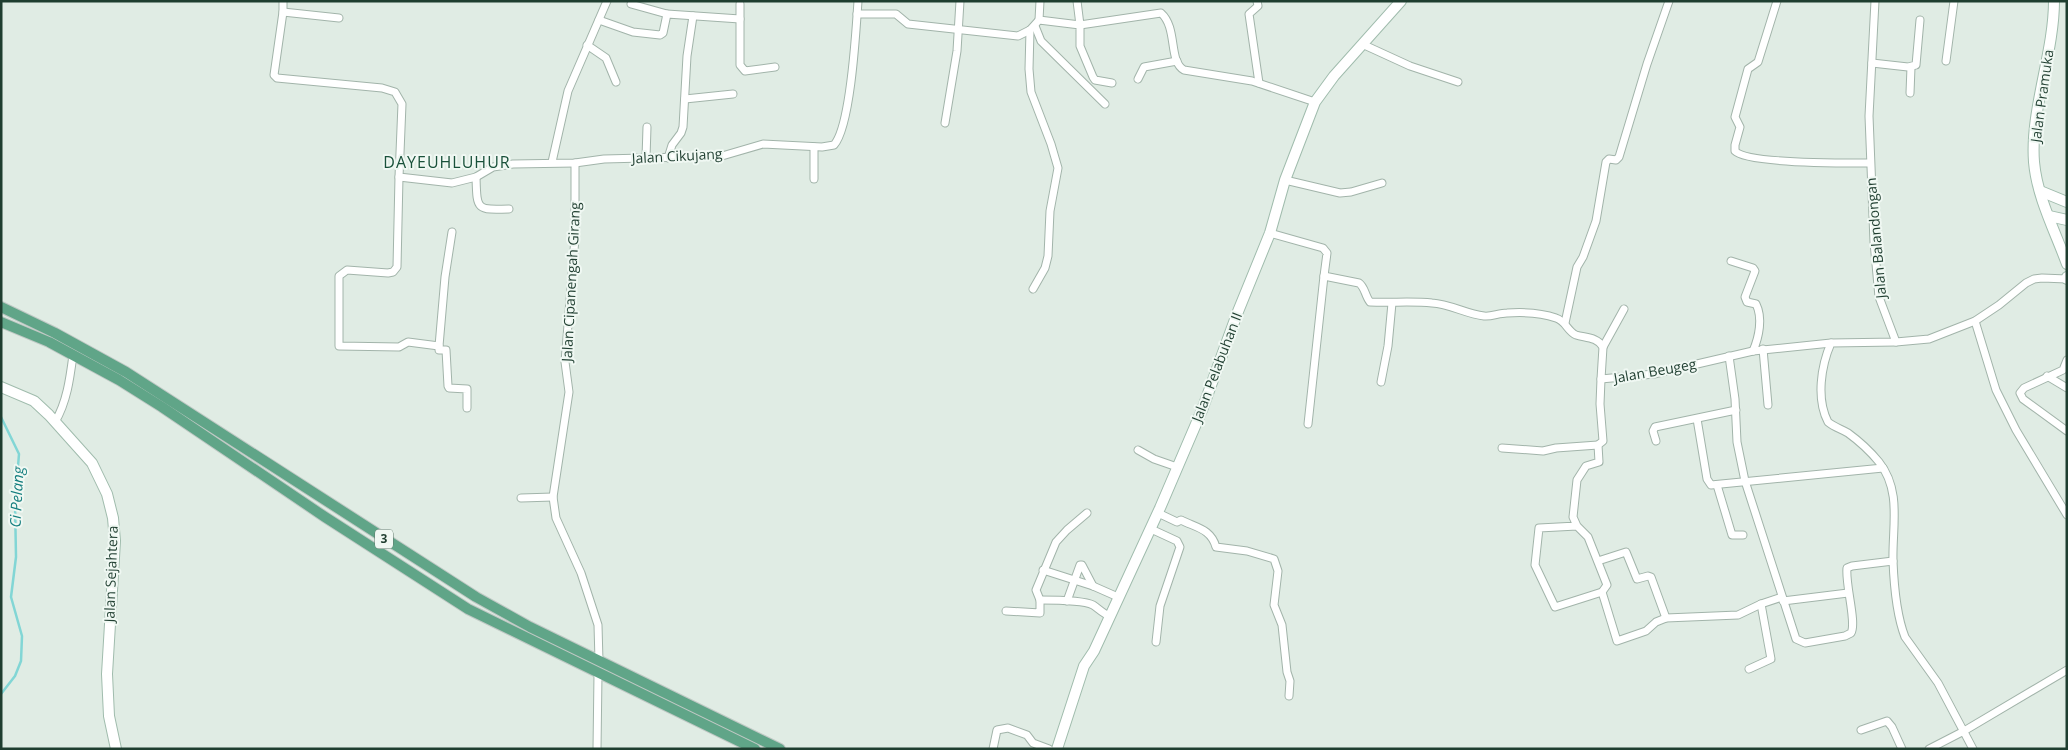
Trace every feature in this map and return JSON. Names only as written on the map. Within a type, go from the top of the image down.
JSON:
[{"type":"main road","name":"Jalan Pelabuhan II","points":[[1057,749],[1084,666],[1094,651],[1151,529],[1202,408],[1270,234],[1285,180],[1315,102],[1400,1]]},
{"type":"main road","name":"Jalan Pramuka","points":[[2054,1],[2054,21],[2034,146],[2034,161],[2040,191],[2067,264]]},
{"type":"main road","points":[[2040,191],[2067,202]]},
{"type":"main road","points":[[2049,216],[2067,220]]},
{"type":"main road","name":"3","points":[[1,307],[54,333],[476,597],[530,627],[780,749]]},
{"type":"main road","name":"3","points":[[1,322],[122,376],[162,407],[325,517],[468,609],[755,749]]},
{"type":"main road","name":"Jalan Sejahtera","points":[[1,387],[34,401],[55,422],[92,463],[107,494],[113,518],[115,540],[107,659],[109,716],[116,749]]},
{"type":"street","points":[[283,1],[274,69],[276,78],[382,88],[395,92],[402,104],[397,267],[393,272],[388,273],[347,270],[339,276],[339,346],[399,347],[408,342],[438,346]]},
{"type":"street","points":[[552,162],[560,133],[563,108],[586,45],[607,1]]},
{"type":"street","name":"Jalan Cikujang","points":[[399,177],[452,183],[476,177],[498,166],[552,162],[574,163],[604,159],[722,156],[763,144],[814,147],[834,145],[840,134],[847,104],[858,1]]},
{"type":"street","points":[[945,123],[959,29],[960,1]]},
{"type":"street","points":[[1033,289],[1048,256],[1050,211],[1058,168],[1032,92],[1028,69],[1040,1]]},
{"type":"street","points":[[1077,1],[1080,46],[1092,77],[1095,80],[1112,83]]},
{"type":"street","points":[[1257,1],[1258,6],[1249,14],[1260,83]]},
{"type":"street","points":[[1624,309],[1603,347],[1595,339],[1569,331],[1566,323],[1577,266],[1596,221],[1606,162],[1609,159],[1616,160],[1618,157],[1669,1]]},
{"type":"street","points":[[1777,1],[1758,62],[1748,69],[1736,108],[1735,117],[1740,128],[1735,151],[1742,156],[1782,160],[1870,163]]},
{"type":"street","name":"Jalan Balandongan","points":[[1875,1],[1869,116],[1874,242],[1879,297],[1896,342]]},
{"type":"street","points":[[1946,62],[1954,1]]},
{"type":"street","points":[[631,4],[666,14],[740,19]]},
{"type":"street","points":[[740,4],[740,65],[745,70],[775,67]]},
{"type":"street","points":[[283,12],[339,18]]},
{"type":"street","points":[[857,14],[896,14],[908,24],[1018,36],[1035,26],[1080,25],[1161,13],[1170,26],[1180,68],[1188,72],[1260,83],[1315,102]]},
{"type":"street","points":[[599,20],[632,32],[657,35],[663,33],[666,14]]},
{"type":"street","points":[[668,158],[672,145],[681,134],[687,56],[693,16]]},
{"type":"street","points":[[1872,63],[1911,67],[1917,64],[1920,20]]},
{"type":"street","points":[[1035,26],[1041,41],[1105,104]]},
{"type":"street","points":[[1362,44],[1410,66],[1458,82]]},
{"type":"street","points":[[586,45],[606,58],[616,82]]},
{"type":"street","points":[[1138,79],[1144,67],[1177,61]]},
{"type":"street","points":[[1910,93],[1911,67]]},
{"type":"street","points":[[684,99],[733,94]]},
{"type":"street","points":[[646,158],[647,127]]},
{"type":"street","points":[[814,147],[814,179]]},
{"type":"street","name":"Jalan Cipanengah Girang","points":[[574,163],[575,238],[565,362],[569,392],[553,497],[556,518],[581,573],[598,625],[599,661]]},
{"type":"street","points":[[476,177],[477,202],[480,206],[485,210],[509,209]]},
{"type":"street","points":[[1285,180],[1340,193],[1351,192],[1382,183]]},
{"type":"street","points":[[452,232],[444,277],[438,346],[439,350],[446,350],[449,388],[467,389],[467,408]]},
{"type":"street","points":[[1270,234],[1323,248],[1328,253],[1308,424]]},
{"type":"street","points":[[1731,260],[1753,268],[1755,271],[1745,297],[1747,302],[1756,304],[1760,315],[1753,351]]},
{"type":"street","points":[[1324,276],[1359,283],[1370,302],[1433,303],[1485,316],[1529,313],[1556,318],[1566,323]]},
{"type":"street","points":[[1973,749],[1938,683],[1905,637],[1897,604],[1893,561],[1894,495],[1892,486],[1883,468],[1865,447],[1850,434],[1834,426],[1825,416],[1822,379],[1824,365],[1831,344],[1929,339],[1975,321],[1999,305],[2026,283],[2042,278],[2067,278]]},
{"type":"street","points":[[1382,382],[1392,303]]},
{"type":"street","points":[[1975,321],[1996,390],[2016,430],[2067,515]]},
{"type":"street","name":"Jalan Beugeg","points":[[1603,347],[1601,380],[1654,374],[1753,351],[1831,344]]},
{"type":"street","points":[[1764,350],[1768,404]]},
{"type":"street","points":[[55,422],[60,415],[68,388],[73,355]]},
{"type":"street","points":[[1728,356],[1736,410],[1737,442],[1745,481],[1794,635],[1799,642],[1804,643],[1845,636],[1851,633],[1853,626],[1848,593],[1847,571],[1849,567],[1893,561]]},
{"type":"street","points":[[2067,360],[2065,371],[2047,376],[2024,388],[2020,395],[2067,431]]},
{"type":"street","points":[[2047,376],[2067,388]]},
{"type":"street","points":[[1502,448],[1543,451],[1598,445],[1603,442],[1601,380]]},
{"type":"street","points":[[1656,441],[1653,431],[1655,427],[1736,410]]},
{"type":"street","points":[[1697,419],[1707,481],[1711,485],[1883,468]]},
{"type":"street","points":[[1577,526],[1539,527],[1536,569],[1555,608],[1602,592],[1607,585],[1588,537],[1577,526],[1572,513],[1576,480],[1586,466],[1599,463],[1598,445]]},
{"type":"street","points":[[1138,450],[1154,459],[1178,467]]},
{"type":"street","points":[[1717,485],[1732,535],[1744,535]]},
{"type":"street","points":[[521,498],[553,497]]},
{"type":"street","points":[[1006,611],[1038,614],[1041,609],[1036,590],[1043,570],[1061,536],[1087,513]]},
{"type":"street","points":[[1158,513],[1177,522],[1181,520],[1207,532],[1214,540],[1216,547],[1256,553],[1270,557],[1276,562],[1278,570],[1274,605],[1282,625],[1287,672],[1290,681],[1289,696]]},
{"type":"street","points":[[1151,529],[1177,541],[1180,547],[1160,606],[1156,642]]},
{"type":"street","points":[[1598,561],[1626,552],[1637,579],[1651,577],[1666,618]]},
{"type":"street","points":[[1067,601],[1081,564],[1093,586]]},
{"type":"street","points":[[1043,570],[1093,586],[1118,597]]},
{"type":"street","points":[[1602,592],[1616,640],[1646,632],[1656,622],[1666,618],[1738,615],[1761,604],[1783,599],[1848,593]]},
{"type":"street","points":[[1040,600],[1067,601],[1093,605],[1102,613],[1110,616]]},
{"type":"street","points":[[1749,670],[1770,658],[1761,604]]},
{"type":"street","points":[[1929,749],[1964,731],[2067,670]]},
{"type":"street","points":[[597,749],[598,674]]},
{"type":"street","points":[[1861,730],[1887,721],[1892,727],[1902,749]]},
{"type":"street","points":[[993,749],[997,730],[1005,728],[1027,735],[1033,743],[1048,749]]},
{"type":"waterway","name":"Ci Pelang","points":[[1,417],[19,454],[15,503],[16,557],[11,597],[22,636],[21,661],[15,676],[1,694]]},
{"type":"district","name":"DAYEUHLUHUR","points":[[447,162]]}]
